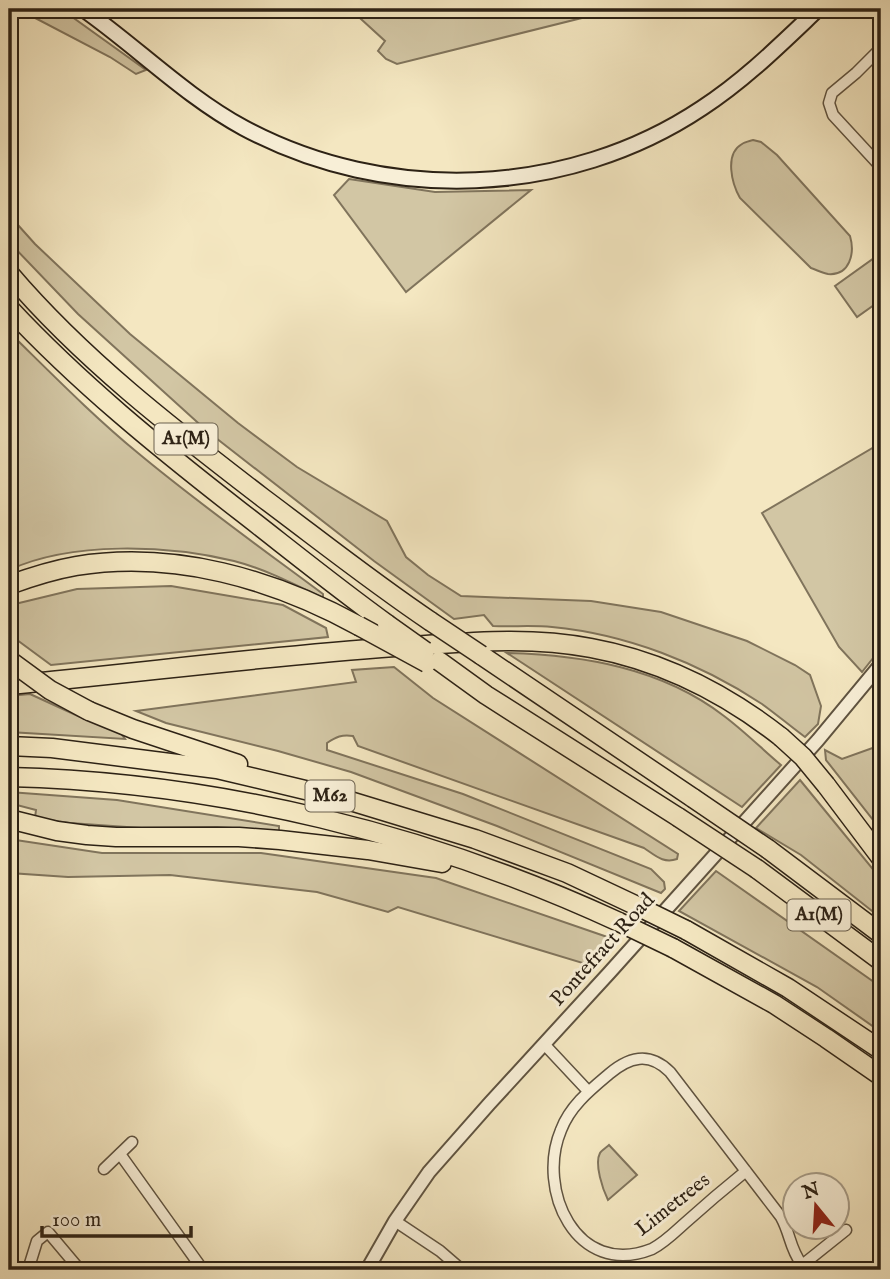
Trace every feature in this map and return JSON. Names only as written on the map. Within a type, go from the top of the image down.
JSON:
[{"type":"highway","name":"A1(M)","points":[[9,273],[96,363],[176,432],[380,587],[768,849],[881,934]]},
{"type":"highway","name":"A1(M)","points":[[9,308],[89,386],[166,453],[433,662],[757,869],[881,961]]},
{"type":"highway","points":[[9,585],[76,566],[112,562],[186,565],[257,582],[317,604],[433,662]]},
{"type":"highway","points":[[9,685],[342,651],[500,640],[590,647],[649,662],[677,673],[732,701],[757,718],[803,757],[881,858]]},
{"type":"highway","points":[[9,660],[50,690],[89,711],[133,729],[347,800]]},
{"type":"highway","name":"M62","points":[[9,746],[52,748],[217,769],[347,800],[475,839],[567,873],[686,930],[788,988],[881,1050]]},
{"type":"highway","name":"M62","points":[[9,777],[87,781],[228,799],[299,813],[440,852],[521,881],[620,922],[673,948],[774,1004],[881,1076]]},
{"type":"highway","points":[[9,820],[86,835],[239,837],[305,843],[427,860],[521,881]]},
{"type":"main road","points":[[83,9],[199,100],[268,140],[343,167],[382,175],[422,180],[475,181],[554,171],[605,156],[654,136],[701,109],[751,72],[818,9]]},
{"type":"street","points":[[881,48],[832,93],[829,103],[832,115],[881,167]]},
{"type":"street","name":"Pontefract Road","points":[[367,1270],[395,1221],[429,1172],[818,740],[881,664]]},
{"type":"street","points":[[544,1044],[588,1091]]},
{"type":"street","name":"Limetrees","points":[[746,1171],[654,1248],[632,1256],[617,1257],[596,1252],[586,1246],[564,1217],[556,1197],[554,1151],[561,1129],[575,1105],[617,1067],[638,1058],[662,1064],[670,1072],[775,1208],[786,1227],[799,1268]]},
{"type":"street","points":[[104,1169],[132,1142]]},
{"type":"street","points":[[120,1154],[203,1270]]},
{"type":"street","points":[[395,1221],[440,1251],[462,1270]]},
{"type":"street","points":[[28,1270],[37,1241],[48,1232],[80,1270]]},
{"type":"street","points":[[799,1268],[834,1240]]},
{"type":"shaded area","points":[[18,9],[61,9],[146,70],[136,74],[110,57]]},
{"type":"shaded area","points":[[350,9],[618,9],[397,64],[378,51],[385,41]]},
{"type":"shaded area","points":[[753,140],[761,142],[777,155],[850,236],[851,256],[841,271],[828,274],[811,268],[740,198],[732,177],[731,162],[736,149]]},
{"type":"shaded area","points":[[349,179],[435,192],[531,190],[406,292],[334,195]]},
{"type":"shaded area","points":[[9,215],[35,244],[130,334],[238,423],[297,467],[387,521],[406,557],[461,596],[591,601],[661,612],[747,641],[810,675],[821,706],[818,724],[805,737],[738,689],[688,663],[635,644],[607,636],[552,627],[493,626],[484,615],[454,619],[374,561],[207,431],[78,314],[9,242]]},
{"type":"shaded area","points":[[881,253],[881,300],[857,317],[835,286]]},
{"type":"shaded area","points":[[9,332],[121,439],[323,594],[323,598],[246,564],[150,549],[90,550],[61,554],[9,570]]},
{"type":"shaded area","points":[[881,443],[881,648],[862,672],[839,647],[762,513]]},
{"type":"shaded area","points":[[171,586],[283,605],[326,628],[328,637],[51,665],[9,634],[9,606],[15,604],[77,589]]},
{"type":"shaded area","points":[[507,653],[593,661],[621,667],[675,686],[724,716],[781,765],[742,807]]},
{"type":"shaded area","points":[[394,667],[433,698],[678,854],[677,859],[663,860],[644,848],[358,746],[353,736],[333,739],[327,743],[327,750],[463,794],[651,869],[664,882],[665,889],[661,893],[497,826],[351,772],[166,723],[136,711],[356,682],[352,670]]},
{"type":"shaded area","points":[[30,694],[120,732],[125,739],[9,732],[9,696]]},
{"type":"shaded area","points":[[881,745],[881,830],[826,760],[825,750],[842,759]]},
{"type":"shaded area","points":[[800,780],[881,879],[881,918],[801,855],[756,828]]},
{"type":"shaded area","points":[[9,792],[117,800],[279,826],[279,831],[217,827],[141,828],[35,818],[36,810],[9,803]]},
{"type":"shaded area","points":[[9,839],[102,853],[261,853],[436,878],[616,940],[589,965],[398,907],[388,912],[317,892],[170,875],[68,877],[10,873]]},
{"type":"shaded area","points":[[716,871],[881,987],[881,1032],[817,987],[679,911]]},
{"type":"shaded area","points":[[609,1145],[637,1175],[608,1200],[602,1184],[598,1158]]}]
